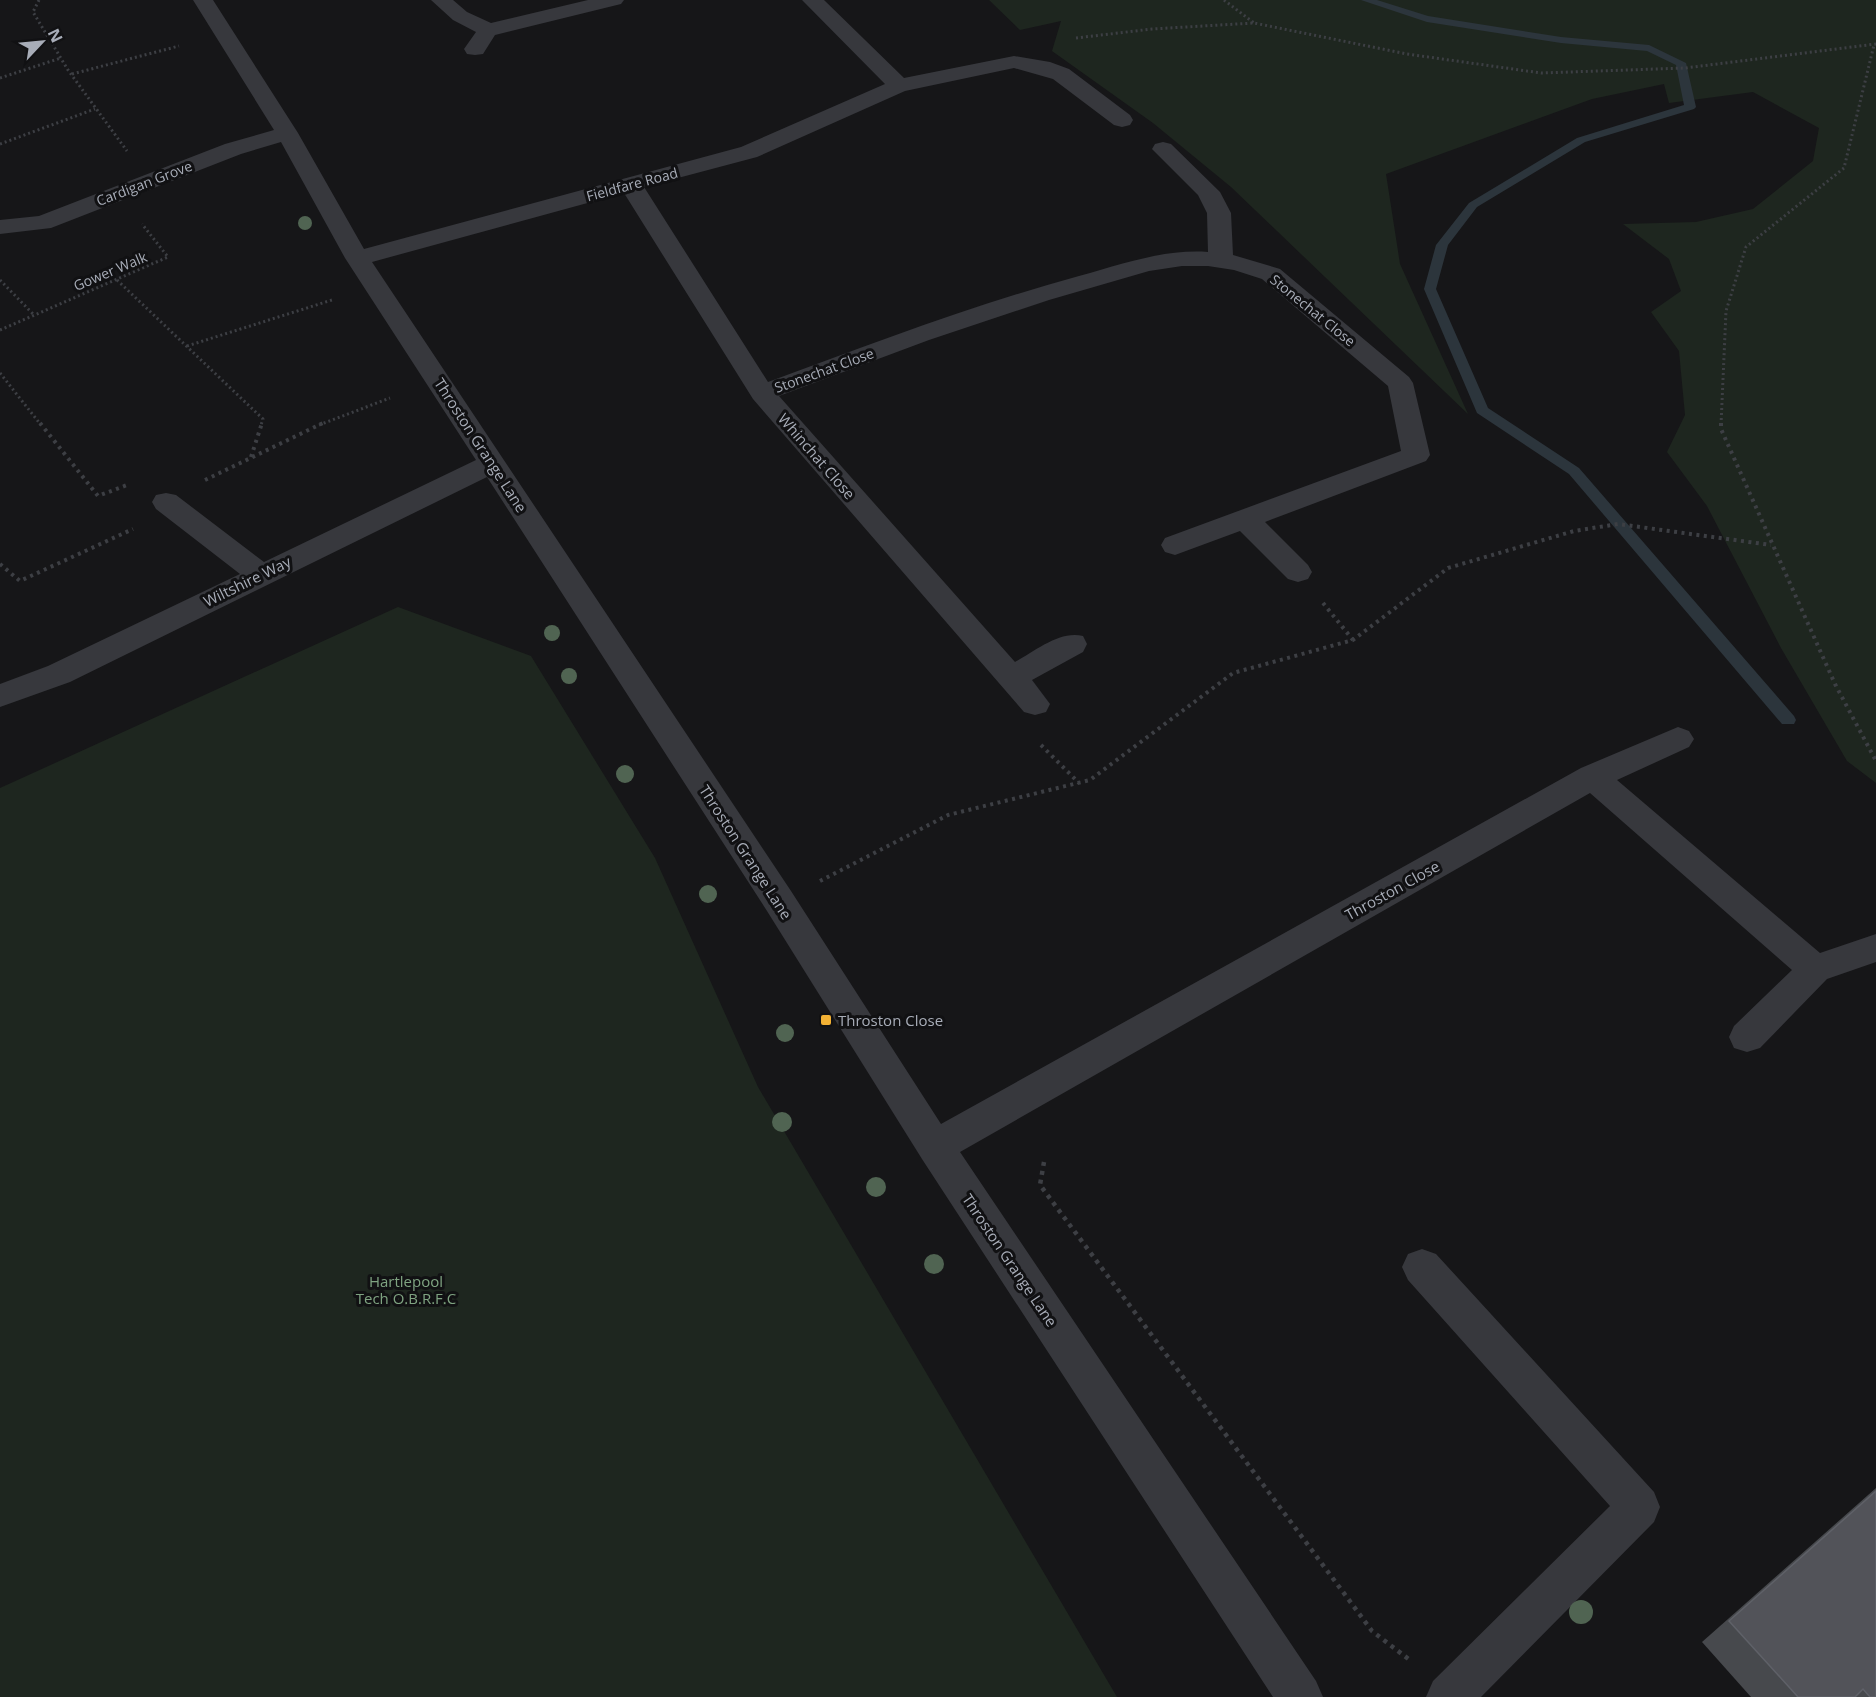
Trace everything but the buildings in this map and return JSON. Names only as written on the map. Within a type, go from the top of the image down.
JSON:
[{"type":"street","name":"Throston Grange Lane","points":[[203,0],[287,133],[357,258],[779,902],[935,1147],[1300,1697]]},
{"type":"street","points":[[441,0],[460,16],[488,30],[614,0]]},
{"type":"street","points":[[812,0],[899,86]]},
{"type":"street","points":[[475,49],[488,30]]},
{"type":"street","points":[[1014,62],[1042,67],[1061,74],[1122,120]]},
{"type":"street","name":"Fieldfare Road","points":[[357,258],[749,152],[899,86],[1014,62]]},
{"type":"street","name":"Cardigan Grove","points":[[0,227],[43,223],[233,149],[287,133]]},
{"type":"street","points":[[1163,149],[1208,192],[1219,213],[1221,261]]},
{"type":"street","name":"Whinchat Close","points":[[631,185],[762,393],[1035,704]]},
{"type":"street","name":"Stonechat Close","points":[[762,393],[1017,301],[1168,260],[1234,262],[1271,274],[1400,383],[1416,455],[1175,545]]},
{"type":"street","name":"Wiltshire Way","points":[[0,696],[59,674],[260,574],[493,463]]},
{"type":"street","points":[[168,504],[260,574]]},
{"type":"street","points":[[1245,519],[1298,572]]},
{"type":"street","points":[[1012,677],[1072,644]]},
{"type":"street","name":"Throston Close","points":[[935,1147],[1592,777],[1678,739]]},
{"type":"street","points":[[1592,777],[1815,969]]},
{"type":"street","points":[[1747,1037],[1815,969],[1876,948]]},
{"type":"street","points":[[1422,1267],[1639,1507],[1451,1695]]},
{"type":"path","points":[[39,0],[33,12],[61,58],[120,144],[157,179]]},
{"type":"path","points":[[1224,0],[1254,23]]},
{"type":"path","points":[[1014,62],[1040,46],[1055,40],[1152,29],[1254,23],[1407,54],[1541,73],[1685,68],[1875,44],[1844,168],[1746,246],[1726,311],[1721,429],[1835,684],[1876,761]]},
{"type":"path","points":[[72,74],[179,46]]},
{"type":"path","points":[[0,78],[61,58]]},
{"type":"path","points":[[0,144],[95,109]]},
{"type":"path","name":"Gower Walk","points":[[0,330],[168,257],[141,222]]},
{"type":"path","points":[[0,280],[34,315]]},
{"type":"path","points":[[117,280],[263,419],[251,458]]},
{"type":"path","points":[[186,346],[332,300]]},
{"type":"path","points":[[0,373],[98,496],[147,476],[168,504]]},
{"type":"path","points":[[0,564],[20,581],[251,458],[338,416],[390,398]]},
{"type":"path","points":[[779,902],[948,815],[1090,780],[1233,674],[1353,640],[1448,568],[1574,531],[1618,524],[1771,545]]},
{"type":"path","points":[[1298,572],[1353,640]]},
{"type":"path","points":[[1035,704],[1036,740],[1079,783]]},
{"type":"path","points":[[1044,1161],[1040,1185],[1372,1631],[1451,1695]]},
{"type":"green space","points":[[989,0],[1876,0],[1876,783],[1847,761],[1781,648],[1707,506],[1667,452],[1685,415],[1679,351],[1651,312],[1681,291],[1669,259],[1623,224],[1696,222],[1753,209],[1813,161],[1819,128],[1753,92],[1669,103],[1664,84],[1592,99],[1386,174],[1400,264],[1468,414],[1231,187],[1153,123],[1052,51],[1061,21],[1020,30]]},
{"type":"green space","name":"Hartlepool Tech O.B.R.F.C","points":[[398,607],[531,656],[655,858],[758,1087],[1117,1697],[0,1697],[0,788]]},
{"type":"waterway","points":[[1366,0],[1427,19],[1561,40],[1649,48],[1681,63],[1690,107],[1581,140],[1473,205],[1442,245],[1430,289],[1482,410],[1574,471],[1788,720]]},
{"type":"place","name":"Throston Close","points":[[826,1020]]}]
